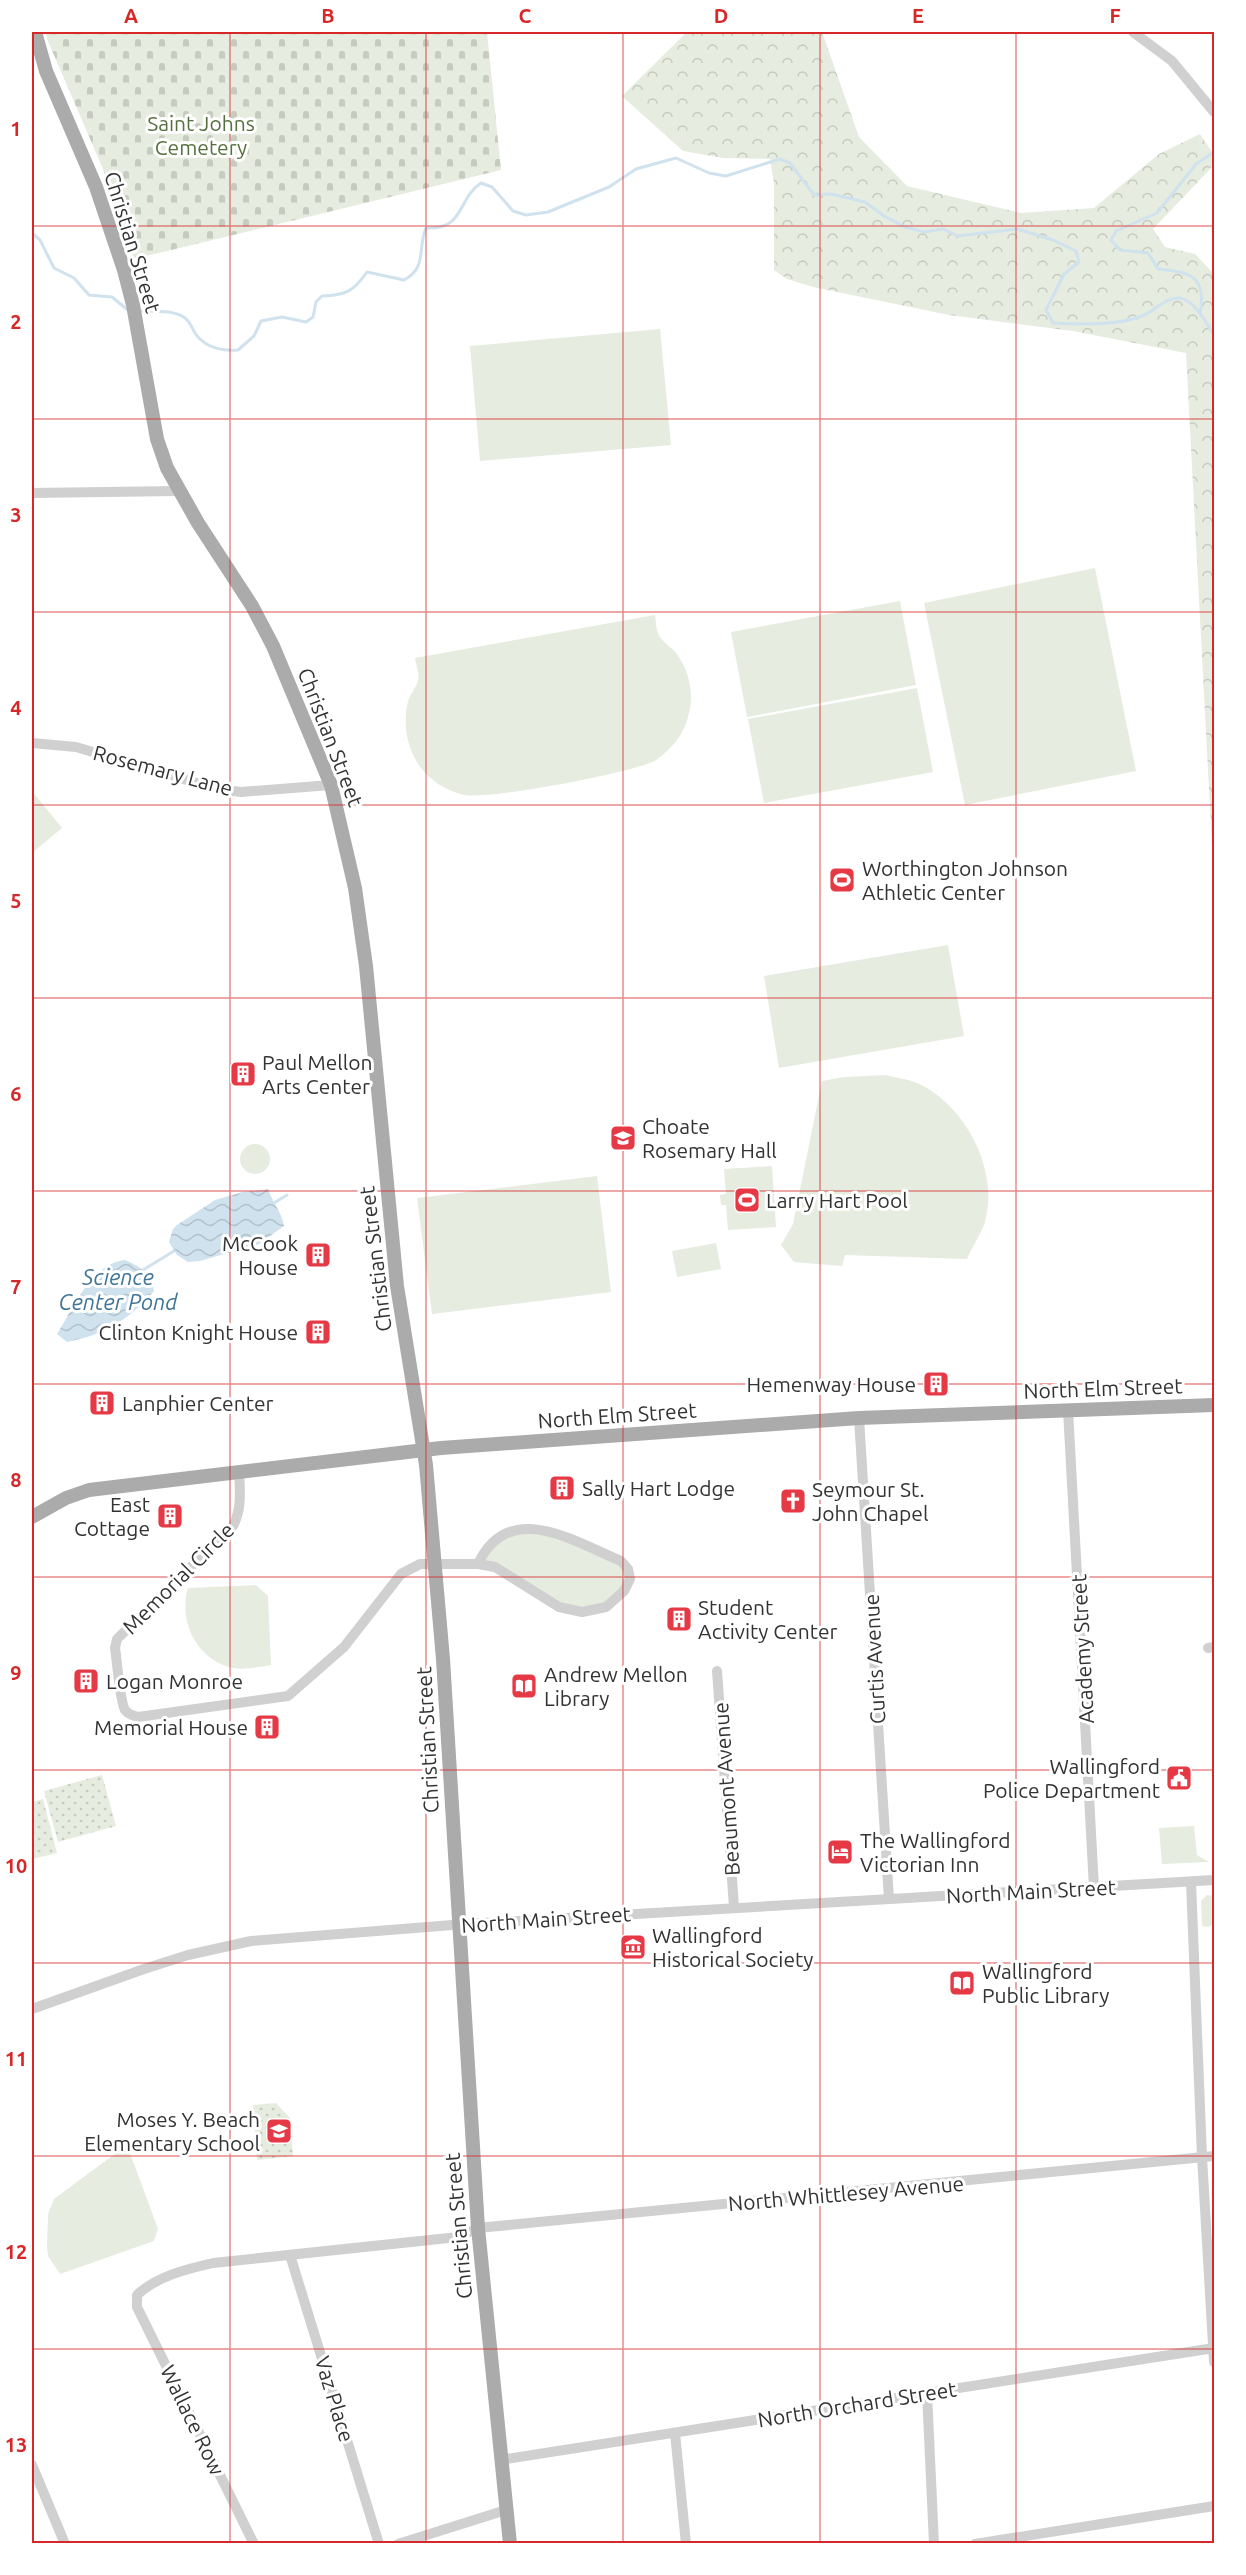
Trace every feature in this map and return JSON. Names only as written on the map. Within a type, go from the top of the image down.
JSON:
[{"type":"main road","name":"Christian Street","points":[[34,32],[46,71],[108,220],[135,312],[157,439],[167,468],[198,523],[238,582],[268,636],[331,785],[355,888],[366,966],[397,1286],[425,1450],[443,1659],[478,2228],[510,2544]]},
{"type":"main road","name":"North Elm Street","points":[[32,1517],[66,1498],[89,1490],[425,1450],[860,1419],[1215,1405]]},
{"type":"street","points":[[1134,32],[1172,61],[1215,112]]},
{"type":"street","points":[[32,493],[179,491]]},
{"type":"street","name":"Rosemary Lane","points":[[32,743],[76,747],[217,789],[241,792],[331,785]]},
{"type":"street","name":"Academy Street","points":[[1068,1410],[1094,1888]]},
{"type":"street","name":"Curtis Avenue","points":[[860,1419],[889,1899]]},
{"type":"street","name":"Memorial Circle","points":[[239,1471],[240,1504],[233,1526],[117,1640],[115,1648],[123,1700],[126,1710],[132,1715],[138,1717],[288,1696],[344,1647],[401,1574],[420,1564],[435,1563]]},
{"type":"street","points":[[435,1563],[478,1564],[495,1567],[559,1607],[572,1611],[595,1611],[606,1607],[624,1591],[630,1579],[628,1569],[621,1561],[553,1531],[528,1530],[505,1533],[492,1542],[478,1564]]},
{"type":"street","name":"Beaumont Avenue","points":[[717,1671],[734,1907]]},
{"type":"street","name":"North Main Street","points":[[32,2008],[144,1968],[235,1944],[458,1924],[1215,1880]]},
{"type":"street","points":[[1191,1882],[1202,2157],[1215,2362]]},
{"type":"street","name":"North Whittlesey Avenue","points":[[137,2295],[144,2289],[182,2271],[213,2263],[458,2236],[478,2228],[1215,2156]]},
{"type":"street","name":"Vaz Place","points":[[290,2254],[380,2544]]},
{"type":"street","name":"Wallace Row","points":[[137,2295],[137,2307],[254,2544]]},
{"type":"street","name":"North Orchard Street","points":[[500,2460],[1214,2348]]},
{"type":"street","points":[[927,2393],[934,2544]]},
{"type":"street","points":[[675,2433],[686,2544]]},
{"type":"street","points":[[32,2465],[65,2544]]},
{"type":"street","points":[[975,2544],[1215,2506]]},
{"type":"street","points":[[398,2544],[506,2510]]},
{"type":"green space","name":"Saint Johns Cemetery","points":[[46,32],[487,32],[501,170],[134,259],[103,169]]},
{"type":"green space","points":[[687,32],[822,32],[859,137],[907,186],[1021,213],[1094,208],[1159,154],[1200,134],[1214,155],[1214,165],[1153,229],[1165,247],[1195,254],[1214,274],[1214,884],[1186,353],[1073,331],[949,315],[813,287],[787,279],[774,270],[774,183],[770,159],[723,158],[683,151],[622,96]]},
{"type":"green space","points":[[660,329],[671,445],[480,461],[470,346]]},
{"type":"green space","points":[[1095,568],[1136,771],[965,805],[924,603]]},
{"type":"green space","points":[[900,601],[916,685],[747,717],[731,632]]},
{"type":"green space","points":[[655,615],[659,635],[676,653],[684,667],[691,697],[687,720],[681,734],[672,746],[656,760],[593,778],[479,795],[465,795],[451,791],[426,774],[417,762],[410,748],[406,725],[408,701],[418,679],[415,658]]},
{"type":"green space","points":[[917,688],[933,772],[764,803],[748,719]]},
{"type":"green space","points":[[32,791],[62,828],[32,853]]},
{"type":"green space","points":[[948,945],[964,1036],[779,1068],[764,976]]},
{"type":"green space","points":[[886,1075],[917,1083],[934,1093],[950,1106],[975,1141],[983,1161],[987,1182],[988,1202],[981,1231],[967,1259],[845,1255],[842,1266],[794,1262],[781,1245],[793,1224],[822,1081],[844,1077]]},
{"type":"green space","points":[[255,1144],[261,1145],[269,1153],[269,1165],[261,1173],[255,1174],[249,1173],[241,1165],[240,1159],[241,1153],[249,1145]]},
{"type":"green space","name":"Larry Hart Pool","points":[[772,1166],[776,1227],[728,1230],[726,1205],[721,1205],[720,1195],[726,1194],[724,1169]]},
{"type":"green space","points":[[597,1176],[611,1292],[432,1314],[417,1198]]},
{"type":"green space","points":[[716,1243],[721,1269],[677,1277],[672,1251]]},
{"type":"green space","points":[[553,1531],[628,1569],[619,1596],[595,1610],[552,1603],[480,1560],[505,1533]]},
{"type":"green space","points":[[256,1585],[268,1596],[271,1665],[243,1669],[220,1664],[209,1657],[193,1638],[186,1614],[188,1588]]},
{"type":"green space","points":[[102,1775],[116,1826],[58,1842],[44,1791]]},
{"type":"green space","points":[[43,1799],[57,1853],[32,1859],[32,1802]]},
{"type":"green space","points":[[1194,1826],[1197,1855],[1209,1862],[1162,1864],[1159,1828]]},
{"type":"green space","points":[[1207,1895],[1214,1896],[1214,1923],[1209,1927],[1202,1926],[1201,1901]]},
{"type":"green space","points":[[276,2103],[290,2118],[293,2156],[257,2160],[253,2105]]},
{"type":"green space","points":[[127,2145],[158,2229],[154,2241],[60,2274],[48,2256],[47,2247],[48,2214],[54,2199]]},
{"type":"water","points":[[268,1189],[284,1226],[259,1244],[200,1261],[188,1262],[177,1255],[169,1242],[173,1229],[177,1225],[215,1200],[243,1192]]},
{"type":"water","name":"Science Center Pond","points":[[125,1260],[148,1275],[153,1285],[154,1291],[145,1301],[115,1325],[93,1335],[67,1342],[57,1334],[93,1278],[102,1269]]},
{"type":"waterway","points":[[1200,314],[1201,291],[1194,278],[1179,272],[1158,269],[1148,253],[1120,250],[1111,240],[1116,231],[1157,213],[1196,164],[1214,152]]},
{"type":"waterway","points":[[138,311],[168,312],[180,315],[187,320],[196,335],[206,344],[227,350],[238,350],[254,336],[261,321],[282,317],[306,322],[313,317],[316,302],[322,296],[337,295],[348,291],[367,272],[404,280],[411,275],[419,263],[426,228],[448,224],[454,219],[473,190],[481,183],[492,187],[513,211],[526,215],[548,212],[609,187],[636,169],[676,158],[709,173],[726,176],[780,159],[790,163],[814,195],[831,194],[865,202],[884,216],[905,227],[924,232],[943,229],[958,236],[1017,229],[1053,240],[1076,251],[1079,262],[1064,274],[1046,310],[1053,323],[1098,324],[1132,319],[1147,314],[1164,302],[1179,298],[1185,299],[1195,307],[1214,335]]},
{"type":"waterway","points":[[32,233],[40,240],[54,268],[74,278],[89,295],[112,297],[129,311]]},
{"type":"waterway","points":[[274,1203],[287,1195]]},
{"type":"waterway","points":[[143,1270],[174,1251]]},
{"type":"place","name":"Worthington Johnson Athletic Center","points":[[842,880]]},
{"type":"place","name":"Paul Mellon Arts Center","points":[[243,1074]]},
{"type":"place","name":"Choate Rosemary Hall","points":[[623,1138]]},
{"type":"place","name":"Larry Hart Pool","points":[[747,1200]]},
{"type":"place","name":"McCook House","points":[[318,1255]]},
{"type":"place","name":"Clinton Knight House","points":[[318,1332]]},
{"type":"place","name":"Hemenway House","points":[[936,1384]]},
{"type":"place","name":"Lanphier Center","points":[[102,1403]]},
{"type":"place","name":"Sally Hart Lodge","points":[[562,1488]]},
{"type":"place","name":"Seymour St. John Chapel","points":[[793,1501]]},
{"type":"place","name":"East Cottage","points":[[170,1516]]},
{"type":"place","name":"Student Activity Center","points":[[679,1619]]},
{"type":"place","name":"Logan Monroe","points":[[86,1681]]},
{"type":"place","name":"Andrew Mellon Library","points":[[524,1686]]},
{"type":"place","name":"Memorial House","points":[[267,1727]]},
{"type":"place","name":"Wallingford Police Department","points":[[1179,1778]]},
{"type":"place","name":"The Wallingford Victorian Inn","points":[[840,1852]]},
{"type":"place","name":"Wallingford Historical Society","points":[[633,1947]]},
{"type":"place","name":"Wallingford Public Library","points":[[962,1983]]},
{"type":"place","name":"Moses Y. Beach Elementary School","points":[[279,2131]]}]
